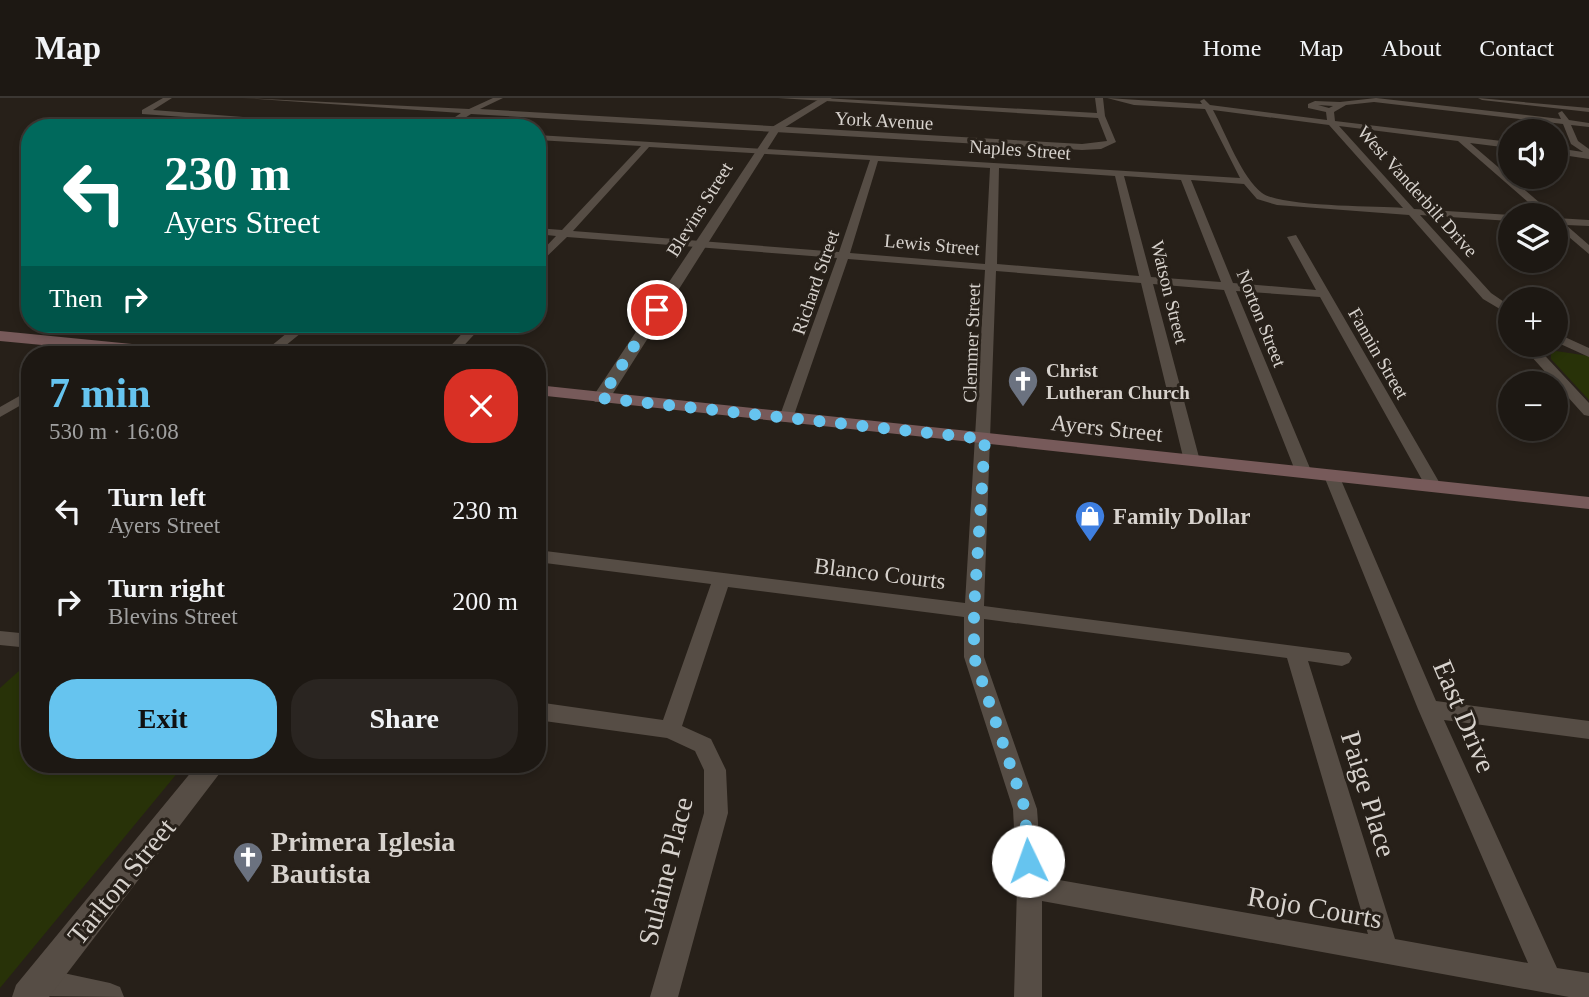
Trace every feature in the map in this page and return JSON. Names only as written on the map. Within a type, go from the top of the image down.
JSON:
[{"type":"main road","points":[[0,336],[105,346]]},
{"type":"main road","name":"Ayers Street","points":[[546,391],[1589,503]]},
{"type":"street","points":[[168,98],[145,112],[247,119]]},
{"type":"street","name":"York Avenue","points":[[246,98],[1101,146],[1112,142],[1100,107]]},
{"type":"street","points":[[456,119],[499,98]]},
{"type":"street","points":[[782,98],[1100,107],[1134,103],[1205,102],[1330,116],[1498,144]]},
{"type":"street","points":[[1111,98],[1134,103]]},
{"type":"street","points":[[1482,98],[1589,110]]},
{"type":"street","name":"Blevins Street","points":[[601,398],[759,150],[775,129],[824,99]]},
{"type":"street","points":[[1330,116],[1339,104],[1366,100],[1540,119]]},
{"type":"street","points":[[1205,102],[1248,181],[1264,203],[1498,217]]},
{"type":"street","name":"West Vanderbilt Drive","points":[[1339,104],[1315,103],[1311,106],[1330,116],[1487,296],[1498,303]]},
{"type":"street","points":[[1559,107],[1564,119]]},
{"type":"street","points":[[1568,122],[1589,125]]},
{"type":"street","points":[[1568,129],[1574,142],[1589,154]]},
{"type":"street","name":"Naples Street","points":[[546,138],[1248,181]]},
{"type":"street","points":[[1461,139],[1535,203]]},
{"type":"street","points":[[546,254],[649,143]]},
{"type":"street","points":[[1568,152],[1589,154]]},
{"type":"street","name":"Richard Street","points":[[786,418],[875,157]]},
{"type":"street","name":"Clemmer Street","points":[[996,165],[974,657],[1025,809],[1030,887],[1028,997]]},
{"type":"street","name":"Watson Street","points":[[1119,173],[1192,461]]},
{"type":"street","name":"Norton Street","points":[[1185,178],[1304,473]]},
{"type":"street","points":[[1568,222],[1589,223]]},
{"type":"street","name":"Lewis Street","points":[[546,232],[1323,294]]},
{"type":"street","points":[[1568,232],[1589,251]]},
{"type":"street","name":"Fannin Street","points":[[1292,237],[1434,487]]},
{"type":"street","points":[[1487,296],[1498,310]]},
{"type":"street","points":[[278,346],[294,333]]},
{"type":"street","points":[[457,346],[469,333]]},
{"type":"street","points":[[1568,343],[1589,353]]},
{"type":"street","points":[[1539,357],[1589,412]]},
{"type":"street","points":[[0,413],[21,400]]},
{"type":"street","name":"East Drive","points":[[1332,476],[1429,709],[1548,978]]},
{"type":"street","name":"Blanco Courts","points":[[546,557],[1342,658]]},
{"type":"street","points":[[670,730],[721,581]]},
{"type":"street","points":[[0,638],[21,640]]},
{"type":"street","name":"Paige Place","points":[[1295,653],[1386,952]]},
{"type":"street","points":[[1429,709],[1589,730]]},
{"type":"street","name":"Sulaine Place","points":[[546,712],[670,730],[703,745],[715,769],[716,813],[664,997]]},
{"type":"street","name":"Tarlton Street","points":[[34,990],[207,773]]},
{"type":"street","name":"Rojo Courts","points":[[1030,887],[1589,987]]},
{"type":"street","points":[[34,990],[110,997]]},
{"type":"green space","points":[[1568,353],[1589,356],[1589,400],[1568,377],[1568,371],[1562,371],[1551,359],[1568,357]]},
{"type":"green space","points":[[21,669],[21,773],[177,773],[0,988],[0,688]]},
{"type":"place","name":"Christ Lutheran Church","points":[[1023,408]]},
{"type":"place","name":"Family Dollar","points":[[1090,543]]},
{"type":"place","name":"Primera Iglesia Bautista","points":[[248,884]]},
{"type":"route","points":[[657,310],[601,398],[985,439],[974,610],[974,657],[1025,809],[1028,861]]}]
